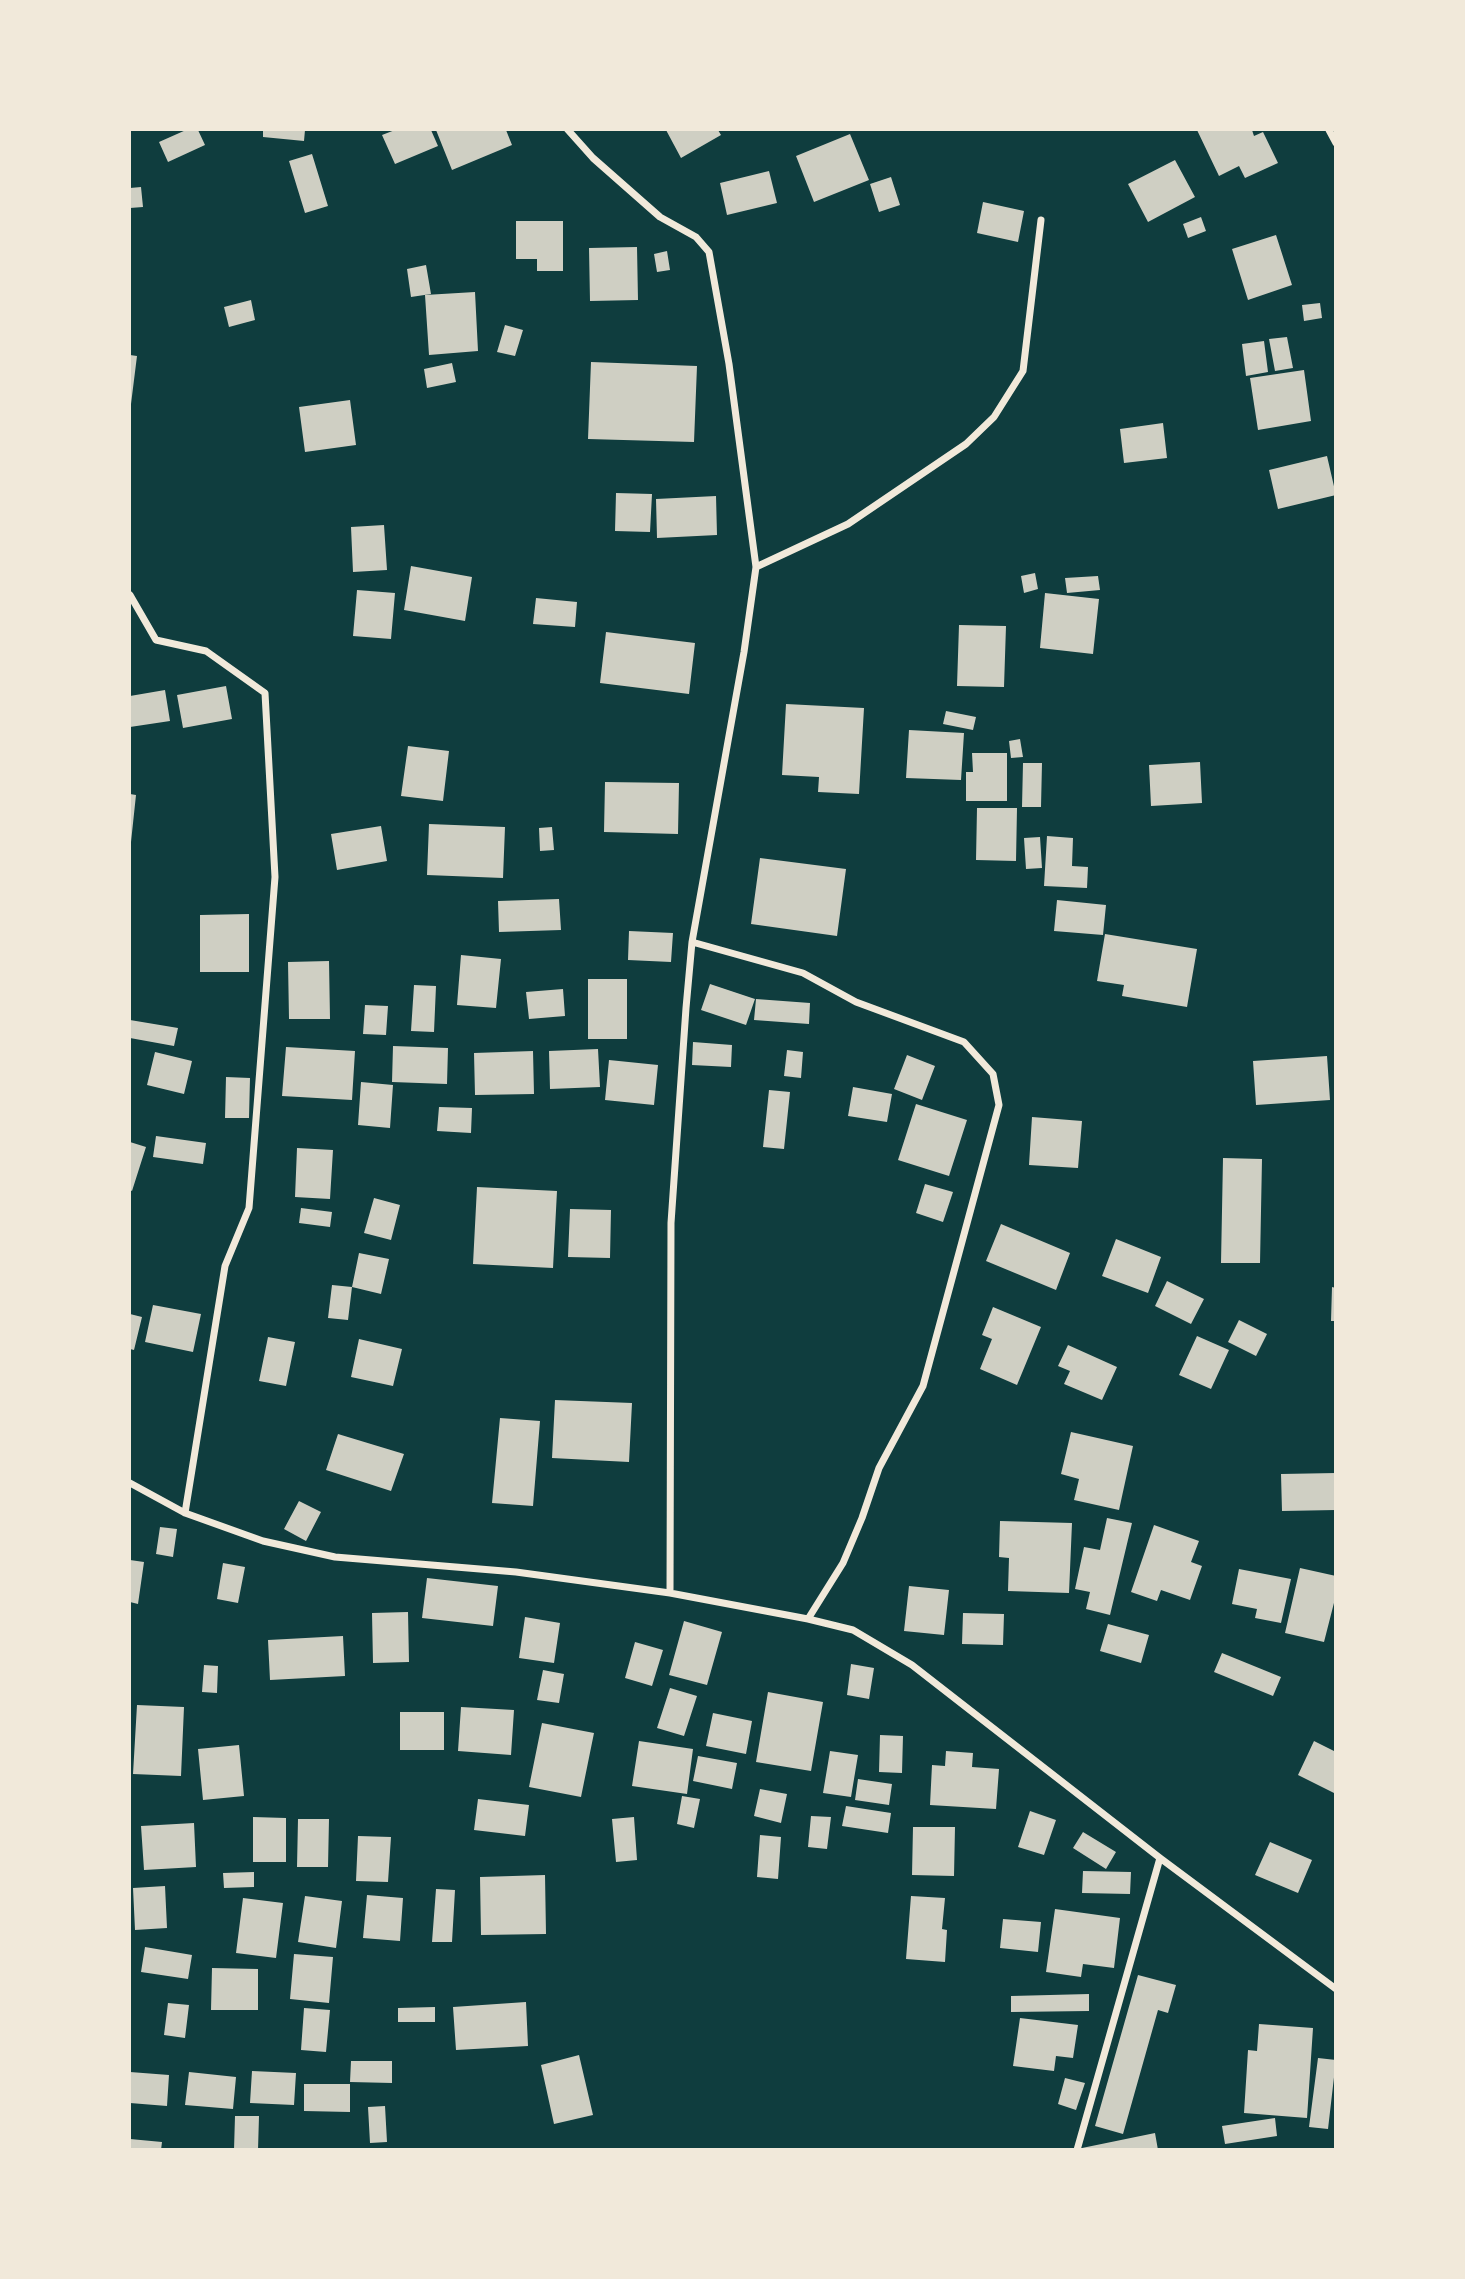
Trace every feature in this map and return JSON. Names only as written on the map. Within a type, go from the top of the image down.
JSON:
[{"type":"street","points":[[568,130],[593,158],[660,217],[696,237],[709,252],[729,364],[756,567],[744,652],[692,942],[671,1223],[670,1593]]},
{"type":"street","points":[[1329,130],[1335,143]]},
{"type":"street","points":[[756,567],[848,524],[966,443],[994,417],[1023,371],[1041,220]]},
{"type":"street","points":[[130,595],[156,640],[206,651],[265,693],[266,706],[275,877],[249,1208],[225,1266],[185,1513]]},
{"type":"street","points":[[692,942],[803,973],[856,1002],[964,1042],[993,1074],[999,1105],[923,1386],[879,1468],[843,1563],[808,1619]]},
{"type":"street","points":[[130,1483],[185,1513],[263,1541],[335,1557],[516,1572],[670,1593],[853,1630],[912,1665],[1160,1858],[1335,1989]]},
{"type":"street","points":[[1077,2150],[1160,1858]]},
{"type":"building","points":[[186,130],[198,130],[205,145],[168,162],[159,142]]},
{"type":"building","points":[[263,130],[305,130],[304,141],[263,137]]},
{"type":"building","points":[[395,130],[431,130],[438,146],[395,164],[382,135]]},
{"type":"building","points":[[436,130],[506,130],[512,145],[452,170]]},
{"type":"building","points":[[666,130],[718,130],[721,135],[681,158]]},
{"type":"building","points":[[1197,130],[1252,130],[1254,136],[1263,132],[1278,163],[1245,178],[1239,166],[1219,176]]},
{"type":"building","points":[[850,134],[869,180],[814,202],[796,156]]},
{"type":"building","points":[[312,154],[328,206],[305,213],[289,161]]},
{"type":"building","points":[[1175,160],[1195,197],[1148,222],[1128,184]]},
{"type":"building","points":[[769,171],[777,203],[727,215],[720,183]]},
{"type":"building","points":[[891,177],[900,205],[879,212],[870,184]]},
{"type":"building","points":[[141,187],[143,207],[130,208],[130,188]]},
{"type":"building","points":[[983,202],[1024,211],[1018,242],[977,233]]},
{"type":"building","points":[[1201,217],[1206,231],[1188,238],[1183,224]]},
{"type":"building","points":[[516,221],[563,221],[563,271],[537,271],[537,259],[516,259]]},
{"type":"building","points":[[1276,235],[1292,285],[1248,300],[1232,249]]},
{"type":"building","points":[[637,247],[638,300],[590,301],[589,248]]},
{"type":"building","points":[[667,251],[670,270],[657,272],[654,254]]},
{"type":"building","points":[[426,265],[431,294],[411,297],[407,269]]},
{"type":"building","points":[[475,292],[478,351],[429,355],[425,295]]},
{"type":"building","points":[[251,300],[255,320],[229,327],[224,307]]},
{"type":"building","points":[[1320,303],[1322,318],[1304,321],[1302,305]]},
{"type":"building","points":[[505,325],[523,330],[515,356],[497,352]]},
{"type":"building","points":[[1287,337],[1293,368],[1275,371],[1269,339]]},
{"type":"building","points":[[1264,341],[1268,372],[1246,376],[1242,344]]},
{"type":"building","points":[[130,355],[137,356],[131,404],[130,404]]},
{"type":"building","points":[[591,362],[697,366],[694,442],[588,439]]},
{"type":"building","points":[[452,363],[456,382],[427,388],[424,369]]},
{"type":"building","points":[[1304,370],[1311,421],[1258,430],[1250,378]]},
{"type":"building","points":[[350,400],[356,445],[305,452],[299,407]]},
{"type":"building","points":[[1163,423],[1167,458],[1124,463],[1120,429]]},
{"type":"building","points":[[1327,456],[1336,495],[1278,509],[1269,470]]},
{"type":"building","points":[[616,493],[652,494],[650,532],[615,531]]},
{"type":"building","points":[[716,496],[717,535],[657,538],[656,499]]},
{"type":"building","points":[[384,525],[387,570],[353,572],[351,527]]},
{"type":"building","points":[[411,566],[472,577],[465,621],[404,610]]},
{"type":"building","points":[[1035,573],[1038,589],[1024,593],[1021,576]]},
{"type":"building","points":[[1098,576],[1100,590],[1067,593],[1065,578]]},
{"type":"building","points":[[357,590],[395,593],[391,639],[353,636]]},
{"type":"building","points":[[1045,593],[1099,599],[1093,654],[1040,648]]},
{"type":"building","points":[[536,598],[577,602],[575,627],[533,624]]},
{"type":"building","points":[[959,625],[1006,626],[1004,687],[957,686]]},
{"type":"building","points":[[606,632],[695,643],[689,694],[600,683]]},
{"type":"building","points":[[226,686],[232,719],[183,728],[177,695]]},
{"type":"building","points":[[165,690],[170,721],[130,727],[130,696]]},
{"type":"building","points":[[786,704],[864,708],[859,794],[818,792],[819,777],[782,775]]},
{"type":"building","points":[[946,711],[976,717],[973,730],[943,724]]},
{"type":"building","points":[[909,730],[964,733],[961,780],[906,778]]},
{"type":"building","points":[[1020,739],[1023,757],[1011,758],[1009,741]]},
{"type":"building","points":[[408,746],[449,751],[443,801],[401,796]]},
{"type":"building","points":[[972,753],[1007,753],[1007,801],[966,801],[966,772],[973,772]]},
{"type":"building","points":[[1200,762],[1202,803],[1151,806],[1149,765]]},
{"type":"building","points":[[1023,763],[1042,763],[1041,807],[1022,807]]},
{"type":"building","points":[[605,782],[679,783],[678,834],[604,832]]},
{"type":"building","points":[[130,794],[136,795],[131,842],[130,842]]},
{"type":"building","points":[[977,808],[1017,808],[1016,861],[976,860]]},
{"type":"building","points":[[429,824],[505,827],[503,878],[427,875]]},
{"type":"building","points":[[381,826],[387,861],[337,870],[331,834]]},
{"type":"building","points":[[552,827],[554,850],[540,851],[539,828]]},
{"type":"building","points":[[1047,836],[1073,838],[1072,866],[1088,867],[1087,888],[1044,886]]},
{"type":"building","points":[[1040,837],[1042,868],[1026,869],[1024,838]]},
{"type":"building","points":[[760,858],[846,869],[837,936],[751,924]]},
{"type":"building","points":[[559,899],[561,930],[499,932],[498,901]]},
{"type":"building","points":[[1057,900],[1106,905],[1103,935],[1054,931]]},
{"type":"building","points":[[249,914],[249,972],[200,972],[200,915]]},
{"type":"building","points":[[629,931],[673,933],[671,962],[628,960]]},
{"type":"building","points":[[1105,934],[1197,949],[1187,1007],[1122,996],[1124,985],[1097,981]]},
{"type":"building","points":[[461,955],[501,959],[496,1008],[457,1005]]},
{"type":"building","points":[[329,961],[330,1019],[289,1019],[288,962]]},
{"type":"building","points":[[588,979],[627,979],[627,1039],[588,1039]]},
{"type":"building","points":[[710,984],[755,999],[746,1025],[701,1010]]},
{"type":"building","points":[[414,985],[436,986],[434,1032],[411,1031]]},
{"type":"building","points":[[563,989],[565,1016],[529,1019],[526,992]]},
{"type":"building","points":[[756,999],[810,1003],[809,1024],[754,1020]]},
{"type":"building","points":[[365,1005],[388,1006],[386,1035],[363,1034]]},
{"type":"building","points":[[130,1020],[178,1028],[174,1046],[130,1038]]},
{"type":"building","points":[[693,1042],[732,1045],[731,1067],[692,1065]]},
{"type":"building","points":[[393,1046],[448,1048],[447,1084],[392,1082]]},
{"type":"building","points":[[286,1047],[355,1051],[352,1100],[282,1096]]},
{"type":"building","points":[[598,1049],[600,1087],[550,1089],[549,1051]]},
{"type":"building","points":[[787,1050],[803,1052],[801,1078],[784,1076]]},
{"type":"building","points":[[533,1051],[534,1094],[475,1095],[474,1053]]},
{"type":"building","points":[[155,1052],[192,1061],[184,1094],[147,1085]]},
{"type":"building","points":[[907,1055],[935,1066],[922,1100],[894,1089]]},
{"type":"building","points":[[1327,1056],[1330,1100],[1256,1105],[1253,1061]]},
{"type":"building","points":[[609,1060],[658,1065],[654,1105],[605,1100]]},
{"type":"building","points":[[226,1077],[250,1078],[249,1118],[225,1118]]},
{"type":"building","points":[[361,1082],[393,1085],[390,1128],[358,1125]]},
{"type":"building","points":[[853,1087],[892,1094],[887,1122],[848,1116]]},
{"type":"building","points":[[769,1090],[790,1092],[784,1149],[763,1147]]},
{"type":"building","points":[[916,1104],[967,1120],[949,1176],[898,1160]]},
{"type":"building","points":[[439,1107],[472,1108],[471,1133],[437,1131]]},
{"type":"building","points":[[1032,1117],[1082,1121],[1078,1168],[1029,1165]]},
{"type":"building","points":[[156,1136],[206,1143],[203,1164],[153,1157]]},
{"type":"building","points":[[130,1142],[146,1147],[132,1191],[130,1190]]},
{"type":"building","points":[[297,1148],[333,1150],[330,1199],[295,1197]]},
{"type":"building","points":[[1223,1158],[1262,1159],[1260,1263],[1221,1263]]},
{"type":"building","points":[[925,1184],[953,1192],[943,1222],[916,1213]]},
{"type":"building","points":[[477,1187],[557,1191],[553,1268],[473,1264]]},
{"type":"building","points":[[374,1198],[400,1205],[391,1240],[364,1233]]},
{"type":"building","points":[[301,1208],[332,1212],[330,1227],[299,1223]]},
{"type":"building","points":[[570,1209],[611,1210],[610,1258],[568,1257]]},
{"type":"building","points":[[1001,1224],[1070,1253],[1056,1290],[986,1261]]},
{"type":"building","points":[[1116,1239],[1161,1257],[1148,1293],[1102,1276]]},
{"type":"building","points":[[359,1253],[389,1259],[381,1294],[352,1287]]},
{"type":"building","points":[[1167,1281],[1204,1299],[1191,1324],[1155,1306]]},
{"type":"building","points":[[332,1285],[352,1287],[348,1320],[328,1318]]},
{"type":"building","points":[[1332,1287],[1336,1288],[1336,1321],[1331,1321]]},
{"type":"building","points":[[153,1305],[201,1314],[193,1352],[145,1342]]},
{"type":"building","points":[[993,1307],[1041,1327],[1017,1385],[980,1369],[992,1339],[982,1335]]},
{"type":"building","points":[[130,1314],[142,1317],[134,1350],[130,1349]]},
{"type":"building","points":[[1239,1320],[1267,1334],[1256,1356],[1228,1342]]},
{"type":"building","points":[[1197,1336],[1229,1350],[1211,1389],[1179,1375]]},
{"type":"building","points":[[268,1337],[295,1342],[286,1386],[259,1381]]},
{"type":"building","points":[[359,1339],[402,1349],[393,1386],[351,1377]]},
{"type":"building","points":[[1068,1345],[1117,1367],[1102,1400],[1064,1384],[1070,1371],[1058,1366]]},
{"type":"building","points":[[555,1400],[632,1403],[629,1462],[552,1458]]},
{"type":"building","points":[[500,1418],[540,1421],[533,1506],[492,1503]]},
{"type":"building","points":[[1071,1432],[1133,1446],[1119,1510],[1074,1500],[1079,1479],[1061,1474]]},
{"type":"building","points":[[338,1434],[404,1454],[391,1491],[326,1470]]},
{"type":"building","points":[[1336,1473],[1336,1510],[1282,1511],[1281,1474]]},
{"type":"building","points":[[299,1501],[321,1512],[306,1541],[284,1529]]},
{"type":"building","points":[[1107,1518],[1132,1523],[1110,1615],[1086,1609],[1090,1592],[1075,1589],[1084,1547],[1100,1550]]},
{"type":"building","points":[[1000,1521],[1072,1523],[1069,1593],[1008,1591],[1009,1558],[999,1557]]},
{"type":"building","points":[[1154,1525],[1199,1541],[1191,1562],[1202,1566],[1190,1600],[1161,1590],[1157,1601],[1131,1592]]},
{"type":"building","points":[[160,1527],[177,1529],[173,1557],[156,1554]]},
{"type":"building","points":[[130,1560],[144,1562],[138,1604],[130,1602]]},
{"type":"building","points":[[223,1563],[245,1567],[238,1603],[217,1599]]},
{"type":"building","points":[[1300,1568],[1336,1576],[1336,1595],[1324,1642],[1285,1633]]},
{"type":"building","points":[[1239,1569],[1291,1579],[1281,1623],[1255,1618],[1257,1609],[1232,1604]]},
{"type":"building","points":[[427,1578],[498,1586],[493,1626],[422,1618]]},
{"type":"building","points":[[909,1586],[949,1590],[944,1635],[904,1631]]},
{"type":"building","points":[[408,1612],[409,1662],[373,1663],[372,1613]]},
{"type":"building","points":[[963,1613],[1004,1614],[1003,1645],[962,1644]]},
{"type":"building","points":[[525,1617],[560,1623],[554,1663],[519,1658]]},
{"type":"building","points":[[684,1621],[722,1632],[707,1685],[669,1675]]},
{"type":"building","points":[[1108,1624],[1149,1635],[1141,1663],[1100,1651]]},
{"type":"building","points":[[343,1636],[345,1676],[270,1680],[268,1640]]},
{"type":"building","points":[[635,1642],[663,1650],[652,1686],[625,1678]]},
{"type":"building","points":[[1222,1653],[1281,1677],[1273,1696],[1214,1672]]},
{"type":"building","points":[[851,1664],[874,1668],[869,1699],[847,1695]]},
{"type":"building","points":[[204,1665],[218,1666],[217,1693],[202,1692]]},
{"type":"building","points":[[543,1670],[564,1674],[559,1703],[537,1700]]},
{"type":"building","points":[[670,1688],[697,1696],[684,1736],[657,1728]]},
{"type":"building","points":[[768,1692],[823,1702],[811,1771],[756,1762]]},
{"type":"building","points":[[137,1705],[184,1707],[181,1776],[133,1774]]},
{"type":"building","points":[[461,1707],[514,1710],[511,1755],[458,1751]]},
{"type":"building","points":[[400,1712],[444,1712],[444,1750],[400,1750]]},
{"type":"building","points":[[713,1713],[752,1721],[746,1754],[706,1746]]},
{"type":"building","points":[[542,1723],[594,1733],[581,1797],[529,1787]]},
{"type":"building","points":[[880,1735],[903,1736],[902,1773],[879,1772]]},
{"type":"building","points":[[639,1741],[693,1749],[687,1794],[632,1786]]},
{"type":"building","points":[[1314,1741],[1336,1752],[1336,1794],[1298,1775]]},
{"type":"building","points":[[239,1745],[244,1796],[203,1800],[198,1749]]},
{"type":"building","points":[[830,1751],[858,1755],[851,1797],[823,1793]]},
{"type":"building","points":[[946,1751],[973,1753],[972,1767],[999,1769],[996,1809],[930,1805],[932,1765],[945,1766]]},
{"type":"building","points":[[698,1756],[737,1763],[732,1789],[693,1781]]},
{"type":"building","points":[[858,1779],[892,1784],[889,1805],[855,1800]]},
{"type":"building","points":[[760,1789],[787,1794],[781,1823],[754,1816]]},
{"type":"building","points":[[682,1796],[700,1799],[694,1828],[677,1824]]},
{"type":"building","points":[[478,1799],[529,1805],[525,1836],[474,1830]]},
{"type":"building","points":[[846,1806],[891,1813],[888,1833],[842,1826]]},
{"type":"building","points":[[1030,1811],[1056,1820],[1044,1855],[1018,1847]]},
{"type":"building","points":[[811,1816],[831,1817],[827,1849],[808,1847]]},
{"type":"building","points":[[253,1817],[286,1818],[286,1862],[253,1862]]},
{"type":"building","points":[[634,1817],[637,1860],[616,1862],[612,1819]]},
{"type":"building","points":[[298,1819],[329,1819],[328,1867],[297,1867]]},
{"type":"building","points":[[194,1823],[196,1867],[144,1870],[141,1826]]},
{"type":"building","points":[[913,1827],[955,1827],[954,1876],[912,1875]]},
{"type":"building","points":[[1083,1832],[1116,1852],[1106,1869],[1073,1848]]},
{"type":"building","points":[[760,1835],[781,1837],[778,1879],[757,1877]]},
{"type":"building","points":[[358,1836],[391,1837],[388,1882],[356,1881]]},
{"type":"building","points":[[1270,1842],[1312,1860],[1298,1893],[1255,1875]]},
{"type":"building","points":[[1083,1871],[1131,1872],[1130,1894],[1082,1893]]},
{"type":"building","points":[[254,1872],[254,1887],[224,1888],[223,1873]]},
{"type":"building","points":[[545,1875],[546,1934],[481,1935],[480,1877]]},
{"type":"building","points":[[165,1886],[167,1928],[135,1930],[133,1888]]},
{"type":"building","points":[[436,1889],[455,1890],[452,1942],[432,1942]]},
{"type":"building","points":[[367,1895],[403,1898],[400,1941],[363,1938]]},
{"type":"building","points":[[305,1896],[342,1901],[336,1948],[298,1942]]},
{"type":"building","points":[[911,1896],[945,1898],[942,1929],[947,1930],[945,1962],[906,1959]]},
{"type":"building","points":[[243,1898],[283,1903],[276,1958],[236,1953]]},
{"type":"building","points":[[1055,1909],[1120,1918],[1114,1968],[1083,1964],[1081,1977],[1046,1972]]},
{"type":"building","points":[[1003,1919],[1041,1922],[1038,1952],[1000,1948]]},
{"type":"building","points":[[145,1947],[192,1955],[188,1979],[141,1972]]},
{"type":"building","points":[[294,1954],[333,1957],[329,2003],[290,1999]]},
{"type":"building","points":[[212,1968],[258,1969],[258,2010],[211,2010]]},
{"type":"building","points":[[1138,1975],[1176,1985],[1168,2013],[1158,2010],[1123,2134],[1095,2126]]},
{"type":"building","points":[[1089,1994],[1089,2011],[1011,2012],[1011,1996]]},
{"type":"building","points":[[526,2002],[528,2046],[456,2050],[453,2007]]},
{"type":"building","points":[[168,2003],[189,2005],[185,2038],[164,2035]]},
{"type":"building","points":[[435,2007],[435,2022],[398,2022],[398,2008]]},
{"type":"building","points":[[304,2008],[330,2010],[326,2052],[301,2050]]},
{"type":"building","points":[[1020,2018],[1078,2025],[1073,2058],[1056,2056],[1054,2071],[1013,2066]]},
{"type":"building","points":[[1259,2024],[1313,2028],[1307,2118],[1244,2113],[1248,2050],[1257,2051]]},
{"type":"building","points":[[579,2055],[593,2115],[554,2124],[541,2065]]},
{"type":"building","points":[[1318,2058],[1336,2060],[1328,2129],[1309,2127]]},
{"type":"building","points":[[351,2061],[392,2061],[392,2083],[350,2082]]},
{"type":"building","points":[[252,2071],[296,2073],[294,2105],[250,2103]]},
{"type":"building","points":[[130,2072],[169,2075],[167,2106],[130,2103]]},
{"type":"building","points":[[189,2072],[236,2077],[233,2109],[185,2105]]},
{"type":"building","points":[[1065,2078],[1085,2083],[1076,2110],[1058,2104]]},
{"type":"building","points":[[304,2084],[350,2084],[350,2112],[304,2111]]},
{"type":"building","points":[[385,2106],[387,2142],[370,2143],[368,2107]]},
{"type":"building","points":[[235,2116],[259,2116],[258,2150],[234,2150]]},
{"type":"building","points":[[1275,2118],[1277,2136],[1225,2144],[1222,2126]]},
{"type":"building","points":[[1155,2133],[1158,2150],[1082,2150],[1082,2148]]},
{"type":"building","points":[[130,2139],[162,2142],[161,2150],[130,2150]]}]
